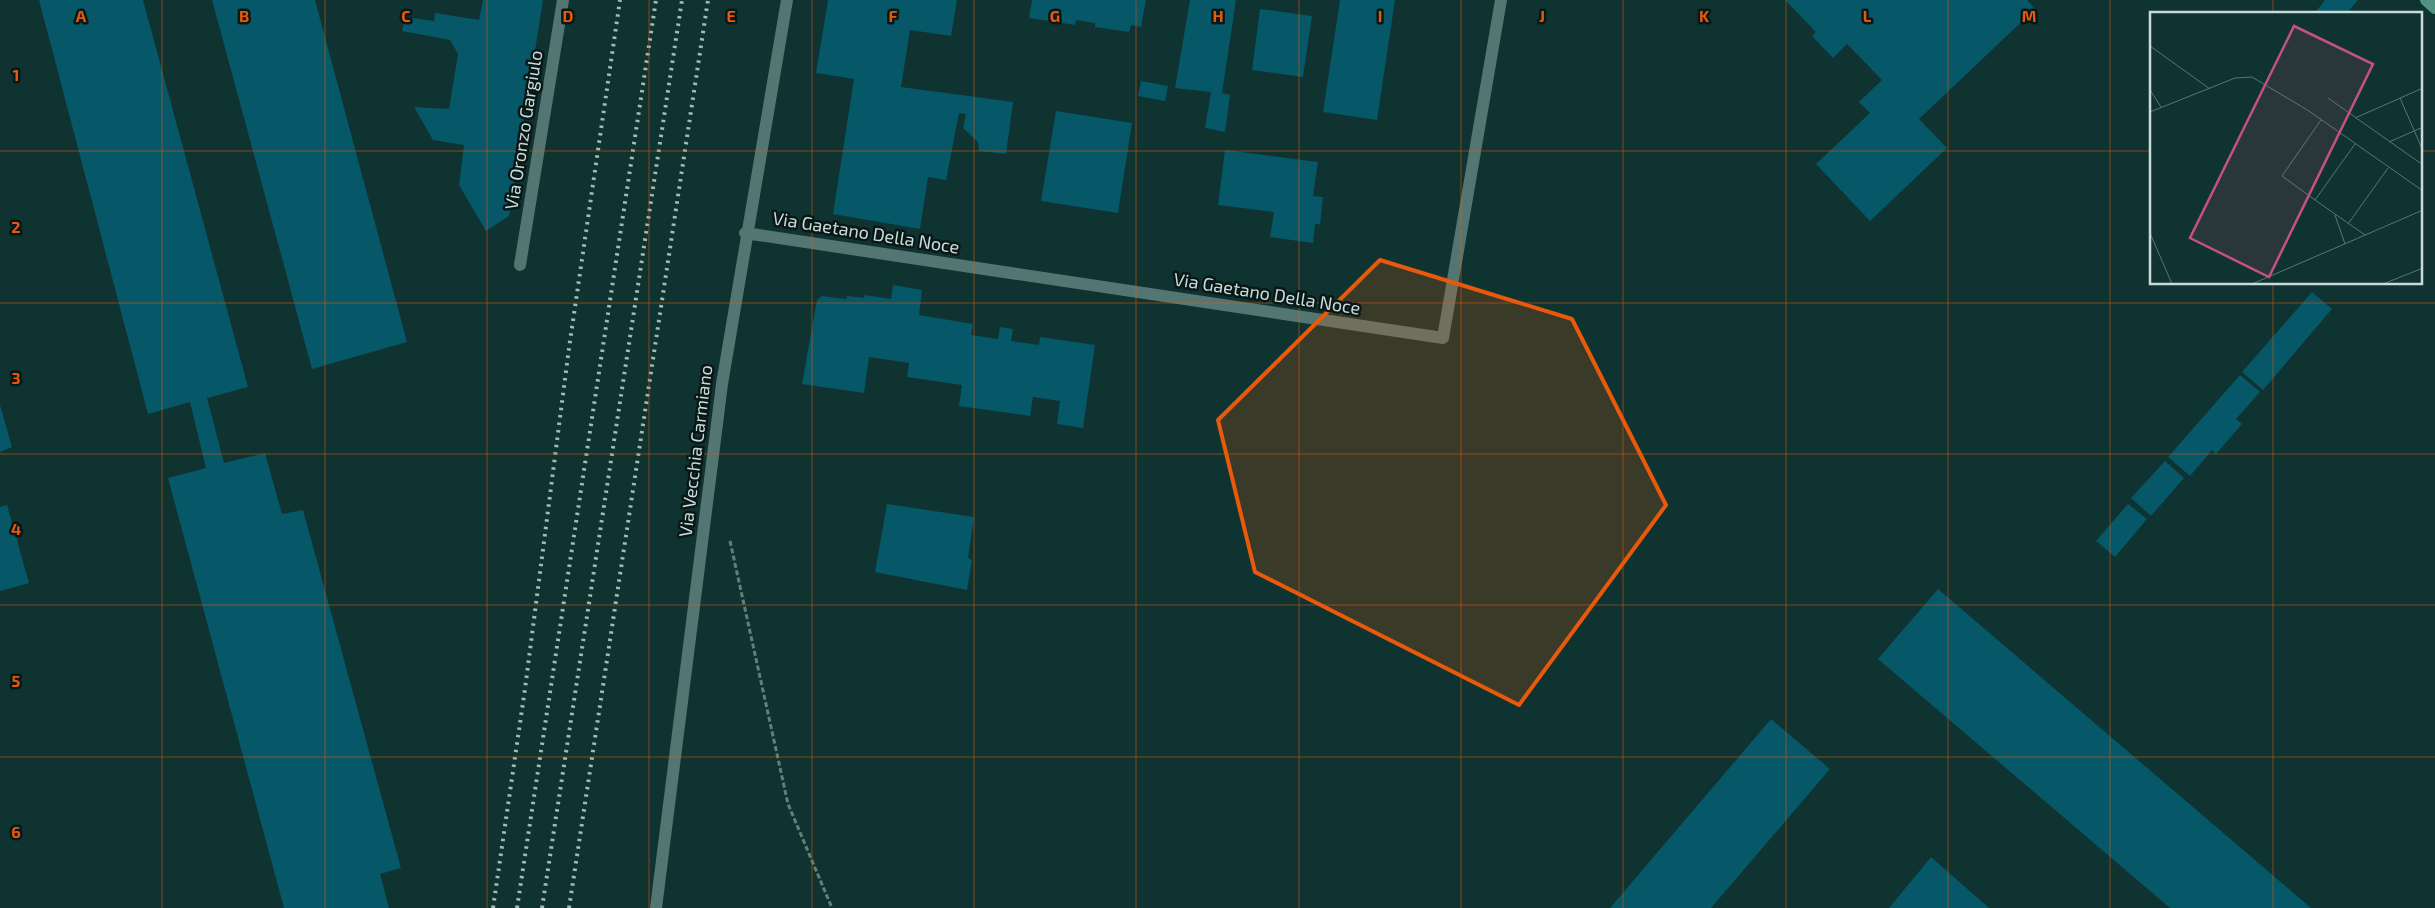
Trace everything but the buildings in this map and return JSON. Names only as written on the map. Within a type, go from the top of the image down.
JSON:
[{"type":"main road","points":[[2426,0],[2435,8]]},
{"type":"street","name":"Via Oronzo Gargiulo","points":[[520,265],[563,0]]},
{"type":"street","name":"Via Vecchia Carmiano","points":[[656,908],[722,384],[746,233],[787,0]]},
{"type":"street","name":"Via Gaetano Della Noce","points":[[746,233],[1443,338],[1501,0]]},
{"type":"path","points":[[728,532],[788,804],[832,908]]},
{"type":"highlighted area","points":[[1380,260],[1572,319],[1666,505],[1519,705],[1255,572],[1218,420]]},
{"type":"railway","points":[[493,908],[525,689],[569,348],[620,0]]},
{"type":"railway","points":[[517,908],[656,0]]},
{"type":"railway","points":[[542,908],[682,0]]},
{"type":"railway","points":[[569,908],[708,0]]}]
